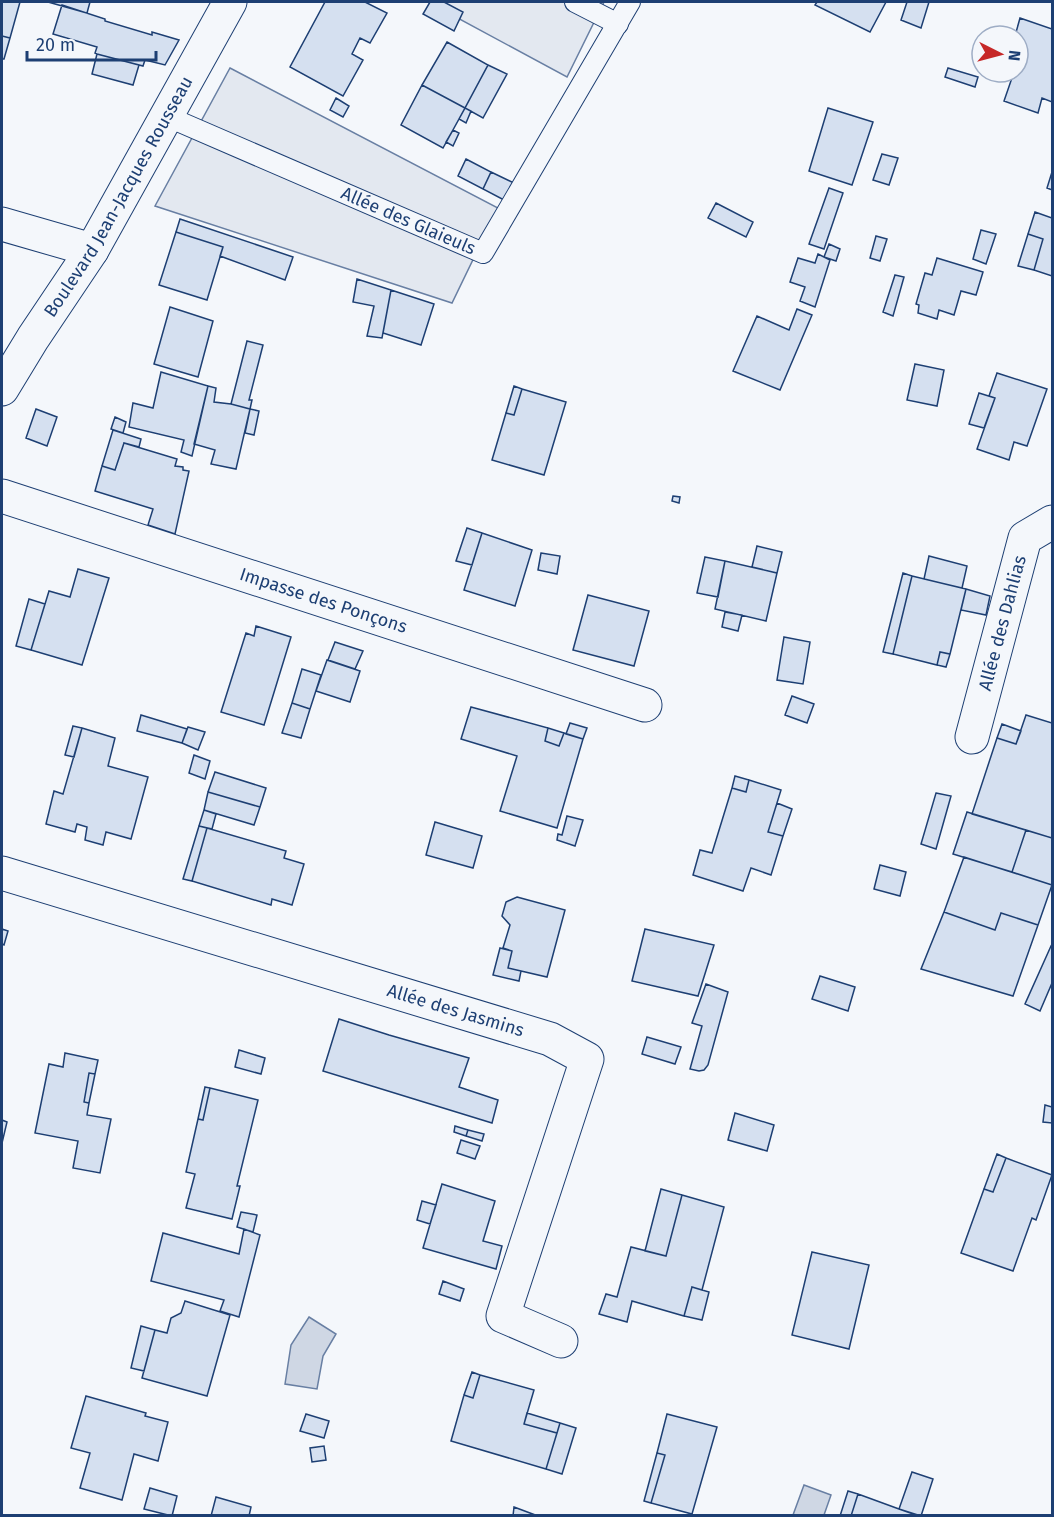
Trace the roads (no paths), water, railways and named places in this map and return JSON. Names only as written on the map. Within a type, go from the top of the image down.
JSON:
[{"type":"street","name":"Boulevard Jean-Jacques Rousseau","points":[[2,389],[92,250],[230,2]]},
{"type":"street","points":[[2,224],[92,250]]},
{"type":"street","name":"Impasse des Ponçons","points":[[2,496],[645,705]]},
{"type":"street","name":"Allée des Dahlias","points":[[972,736],[1025,538],[1053,522]]},
{"type":"street","name":"Allée des Jasmins","points":[[2,873],[550,1039],[586,1059],[503,1316],[561,1341]]},
{"type":"lane","points":[[575,2],[618,24]]},
{"type":"lane","name":"Allée des Glaieuls","points":[[166,116],[483,254],[630,2]]}]
